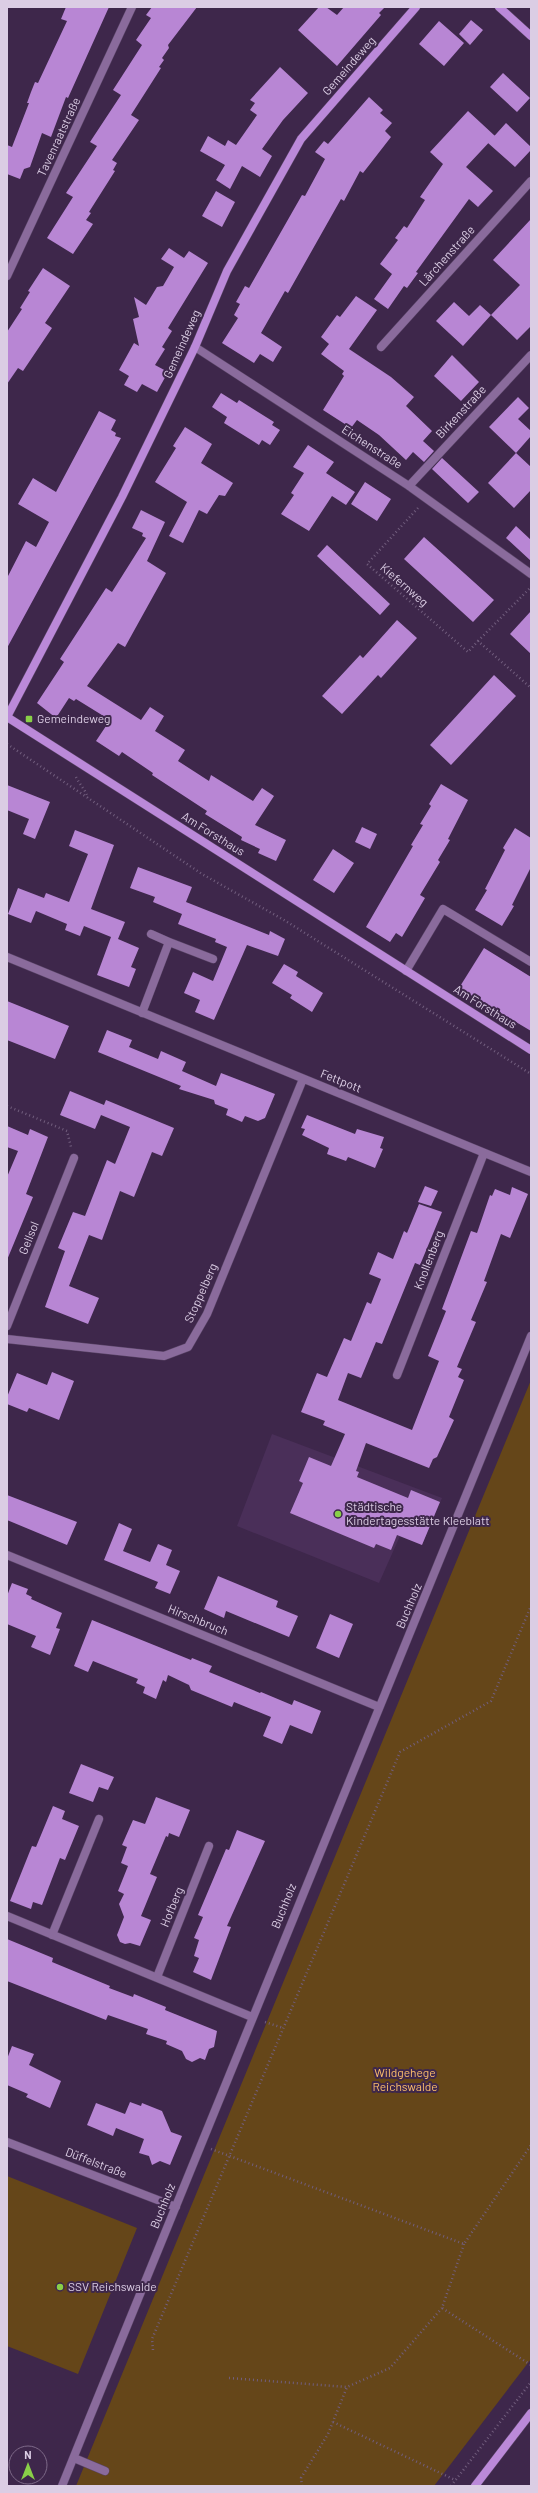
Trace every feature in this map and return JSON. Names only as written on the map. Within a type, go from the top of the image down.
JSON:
[{"type":"street","name":"Tavenraatstraße","points":[[7,276],[132,7]]},
{"type":"street","name":"Gemeindeweg","points":[[7,717],[122,497],[195,347],[227,270],[301,139],[416,7]]},
{"type":"street","points":[[498,7],[531,36]]},
{"type":"street","name":"Lärchenstraße","points":[[381,347],[531,182]]},
{"type":"street","name":"Eichenstraße","points":[[195,347],[409,486],[531,574]]},
{"type":"street","name":"Birkenstraße","points":[[409,486],[531,355]]},
{"type":"street","name":"Am Forsthaus","points":[[7,717],[531,1050]]},
{"type":"street","points":[[406,971],[443,909],[531,962]]},
{"type":"street","points":[[151,934],[213,959]]},
{"type":"street","points":[[142,1013],[169,942]]},
{"type":"street","name":"Fettpott","points":[[7,958],[531,1172]]},
{"type":"street","name":"Stoppelberg","points":[[7,1339],[164,1356],[188,1347],[207,1314],[303,1079]]},
{"type":"street","name":"Knollenberg","points":[[397,1376],[484,1152]]},
{"type":"street","name":"Gellsol","points":[[7,1326],[74,1158]]},
{"type":"street","name":"Buchholz","points":[[62,2486],[531,1336]]},
{"type":"street","name":"Hirschbruch","points":[[7,1555],[379,1707]]},
{"type":"street","points":[[52,1935],[99,1818]]},
{"type":"street","name":"Hofberg","points":[[157,1977],[209,1846]]},
{"type":"street","points":[[7,1916],[252,2017]]},
{"type":"street","name":"Düffelstraße","points":[[7,2142],[176,2207]]},
{"type":"street","points":[[475,2486],[531,2413]]},
{"type":"street","points":[[74,2458],[105,2471]]},
{"type":"path","name":"Kiefernweg","points":[[427,499],[367,564],[468,652],[531,587]]},
{"type":"path","points":[[478,641],[531,688]]},
{"type":"path","points":[[7,744],[202,874],[297,928],[531,1074]]},
{"type":"path","points":[[76,775],[79,783],[84,787],[88,798]]},
{"type":"path","points":[[7,1106],[66,1130],[74,1158]]},
{"type":"path","points":[[153,2350],[152,2339],[400,1752],[491,1701],[531,1606]]},
{"type":"path","points":[[252,2017],[283,2028]]},
{"type":"path","points":[[200,2145],[464,2244]]},
{"type":"path","points":[[229,2378],[347,2387],[390,2368],[442,2308],[464,2244],[531,2145]]},
{"type":"path","points":[[442,2308],[531,2365]]},
{"type":"path","points":[[451,2486],[531,2382]]},
{"type":"path","points":[[302,2486],[301,2478],[333,2422],[347,2387]]},
{"type":"path","points":[[333,2422],[455,2480]]},
{"type":"shaded area","name":"Städtische Kindertagesstätte Kleeblatt","points":[[272,1434],[442,1498],[422,1545],[400,1536],[379,1583],[237,1526]]},
{"type":"green space","name":"Wildgehege Reichswalde","points":[[531,1380],[531,2359],[434,2486],[76,2486]]},
{"type":"green space","name":"SSV Reichswalde","points":[[7,2176],[137,2228],[78,2374],[7,2346]]},
{"type":"building","points":[[66,7],[109,7],[68,98],[66,97],[51,137],[42,133],[30,167],[24,169],[20,179],[7,174],[7,145],[12,147],[29,103],[27,103],[35,82],[38,83],[67,21],[61,19]]},
{"type":"building","points":[[152,7],[197,7],[168,45],[169,48],[162,58],[164,60],[159,67],[161,68],[131,115],[139,120],[112,160],[117,163],[113,170],[115,171],[89,212],[91,213],[86,220],[93,224],[73,254],[47,238],[73,197],[66,193],[97,146],[90,142],[121,95],[113,90],[142,45],[136,40],[151,18],[146,15]]},
{"type":"building","points":[[319,7],[326,7],[337,15],[344,7],[385,7],[379,13],[381,15],[337,66],[298,30]]},
{"type":"building","points":[[471,20],[483,30],[470,45],[459,34]]},
{"type":"building","points":[[439,21],[464,43],[444,66],[419,44]]},
{"type":"building","points":[[280,67],[308,93],[283,120],[262,149],[272,156],[260,177],[242,166],[230,189],[216,180],[225,165],[200,151],[208,136],[225,146],[228,140],[236,145],[257,115],[250,110],[255,103],[250,100]]},
{"type":"building","points":[[503,73],[530,98],[517,112],[490,87]]},
{"type":"building","points":[[369,97],[383,110],[380,113],[392,123],[385,131],[391,137],[363,173],[360,171],[344,201],[341,199],[288,293],[285,291],[261,333],[282,347],[273,362],[260,354],[254,363],[222,343],[238,318],[234,315],[240,304],[236,302],[245,286],[249,288],[302,195],[305,196],[325,159],[315,152],[324,141],[328,144]]},
{"type":"building","points":[[468,111],[495,136],[466,167],[493,191],[478,207],[469,199],[416,272],[418,273],[407,288],[404,286],[388,309],[374,299],[392,274],[380,264],[398,240],[395,238],[404,226],[407,228],[425,200],[420,197],[443,164],[430,152]]},
{"type":"building","points":[[506,123],[531,147],[531,150],[515,167],[488,143]]},
{"type":"building","points":[[216,191],[235,202],[222,227],[202,216]]},
{"type":"building","points":[[531,219],[531,326],[517,340],[491,315],[520,285],[493,260]]},
{"type":"building","points":[[169,248],[184,258],[189,251],[208,263],[168,328],[172,331],[162,347],[165,349],[155,365],[168,372],[157,392],[142,384],[137,392],[124,385],[129,376],[119,370],[134,343],[139,346],[133,319],[139,317],[134,297],[146,305],[157,287],[163,286],[174,267],[161,259]]},
{"type":"building","points":[[43,268],[70,286],[45,323],[52,328],[23,371],[18,368],[7,384],[7,332],[22,309],[20,308],[30,292],[28,291]]},
{"type":"building","points":[[356,296],[377,310],[349,349],[391,377],[414,397],[406,406],[432,431],[423,441],[434,451],[424,462],[413,452],[406,460],[379,435],[357,420],[351,428],[323,410],[344,376],[342,374],[344,371],[321,354],[329,344],[321,337],[337,315],[340,317]]},
{"type":"building","points":[[454,302],[469,316],[480,305],[491,315],[463,346],[436,321]]},
{"type":"building","points":[[452,355],[479,382],[461,401],[434,376]]},
{"type":"building","points":[[221,393],[237,403],[239,400],[274,422],[272,425],[280,430],[270,445],[262,440],[259,445],[224,423],[227,417],[212,407]]},
{"type":"building","points":[[518,397],[529,408],[518,419],[531,431],[531,436],[516,453],[489,427]]},
{"type":"building","points":[[99,411],[116,420],[111,430],[116,433],[115,436],[121,438],[7,648],[7,578],[26,541],[36,547],[49,522],[18,504],[33,478],[56,492]]},
{"type":"building","points":[[185,427],[212,444],[201,463],[233,483],[225,496],[219,495],[207,514],[199,510],[183,543],[169,536],[187,502],[155,482],[176,448],[173,446]]},
{"type":"building","points":[[308,445],[334,462],[326,473],[355,492],[346,505],[332,496],[309,531],[281,514],[294,495],[291,493],[304,473],[293,467]]},
{"type":"building","points":[[516,453],[531,467],[531,490],[514,508],[488,483]]},
{"type":"building","points":[[442,458],[479,492],[468,503],[432,469]]},
{"type":"building","points":[[365,482],[391,499],[377,521],[351,504]]},
{"type":"building","points":[[141,510],[165,522],[147,561],[166,573],[125,647],[118,643],[87,686],[141,720],[150,707],[164,716],[155,731],[185,750],[178,761],[209,781],[211,775],[253,801],[262,788],[274,796],[255,825],[286,840],[276,861],[258,853],[260,849],[241,840],[242,837],[205,814],[207,811],[152,775],[153,773],[122,752],[119,756],[96,741],[110,720],[76,699],[74,701],[69,698],[56,718],[37,703],[64,662],[60,659],[106,588],[112,592],[146,538],[142,536],[143,533],[132,528]]},
{"type":"building","points":[[516,526],[531,540],[531,561],[506,538]]},
{"type":"building","points":[[424,537],[494,600],[473,622],[404,559]]},
{"type":"building","points":[[327,545],[390,604],[380,615],[317,556]]},
{"type":"building","points":[[531,611],[531,654],[510,634]]},
{"type":"building","points":[[397,620],[417,638],[381,678],[378,675],[342,714],[322,696],[360,655],[363,658]]},
{"type":"building","points":[[494,675],[516,696],[451,765],[430,745]]},
{"type":"building","points":[[441,784],[468,800],[448,839],[450,840],[438,860],[440,862],[420,895],[425,898],[402,937],[396,933],[390,942],[366,927],[413,846],[411,845],[423,825],[420,824],[431,806],[429,804]]},
{"type":"building","points":[[7,785],[50,802],[35,839],[23,834],[29,819],[7,810]]},
{"type":"building","points":[[362,827],[377,834],[370,849],[355,842]]},
{"type":"building","points":[[515,828],[531,838],[531,867],[512,905],[514,906],[502,926],[475,910],[487,890],[485,889],[505,850],[503,848]]},
{"type":"building","points":[[75,830],[114,845],[91,909],[125,922],[118,939],[139,948],[131,967],[136,969],[129,987],[97,975],[111,937],[84,926],[80,936],[65,930],[67,924],[36,911],[31,923],[8,914],[18,888],[44,898],[46,893],[69,902],[88,854],[69,846]]},
{"type":"building","points":[[333,849],[354,863],[334,893],[313,880]]},
{"type":"building","points":[[138,867],[192,887],[186,902],[269,935],[270,931],[285,939],[278,956],[247,945],[214,1020],[195,1012],[200,1000],[184,993],[193,972],[213,981],[227,947],[215,942],[216,939],[178,924],[182,914],[153,902],[155,897],[130,888]]},
{"type":"building","points":[[484,948],[531,977],[531,1031],[459,988]]},
{"type":"building","points":[[284,964],[298,972],[296,976],[323,993],[312,1012],[290,998],[292,995],[272,983]]},
{"type":"building","points":[[7,1001],[69,1026],[55,1059],[7,1040]]},
{"type":"building","points":[[107,1030],[132,1040],[129,1047],[158,1059],[161,1051],[186,1062],[182,1071],[216,1086],[221,1073],[275,1094],[265,1118],[258,1121],[245,1116],[242,1122],[226,1115],[228,1109],[215,1104],[214,1100],[179,1089],[181,1086],[98,1052]]},
{"type":"building","points":[[70,1091],[104,1105],[106,1100],[174,1128],[162,1156],[152,1152],[134,1197],[120,1191],[102,1240],[89,1235],[69,1286],[99,1298],[88,1324],[45,1307],[65,1251],[58,1248],[73,1212],[85,1216],[107,1160],[115,1164],[130,1127],[101,1115],[95,1129],[60,1115]]},
{"type":"building","points":[[307,1115],[355,1134],[357,1129],[384,1137],[380,1148],[383,1149],[375,1168],[348,1157],[346,1161],[327,1154],[329,1148],[302,1135],[305,1129],[301,1128]]},
{"type":"building","points":[[7,1126],[28,1135],[30,1129],[48,1137],[26,1194],[33,1197],[7,1260],[7,1177],[18,1151],[7,1147]]},
{"type":"building","points":[[425,1186],[438,1191],[431,1206],[418,1202]]},
{"type":"building","points":[[512,1187],[528,1194],[510,1238],[501,1234],[484,1281],[487,1282],[471,1320],[476,1322],[457,1367],[462,1369],[458,1377],[464,1380],[449,1417],[454,1420],[437,1457],[433,1459],[429,1468],[366,1443],[356,1471],[359,1472],[357,1477],[408,1498],[411,1490],[440,1502],[422,1545],[397,1535],[391,1550],[376,1544],[374,1548],[290,1513],[303,1483],[299,1481],[309,1457],[331,1466],[345,1434],[323,1425],[325,1421],[301,1412],[317,1373],[327,1377],[344,1338],[351,1341],[367,1302],[371,1304],[381,1279],[369,1274],[378,1252],[393,1259],[404,1231],[407,1233],[419,1204],[442,1212],[420,1265],[415,1263],[382,1344],[376,1342],[361,1378],[348,1373],[338,1400],[412,1430],[439,1361],[428,1356],[446,1311],[442,1309],[471,1231],[477,1233],[490,1195],[492,1196],[495,1189],[510,1195]]},
{"type":"building","points":[[52,1372],[74,1381],[59,1420],[29,1408],[27,1412],[7,1404],[7,1397],[17,1373],[47,1385]]},
{"type":"building","points":[[7,1495],[77,1522],[67,1545],[7,1520]]},
{"type":"building","points":[[119,1523],[132,1529],[123,1551],[150,1562],[158,1544],[172,1550],[166,1565],[180,1571],[170,1594],[155,1588],[158,1582],[104,1560]]},
{"type":"building","points":[[218,1576],[278,1601],[276,1607],[298,1616],[289,1637],[226,1611],[224,1618],[204,1609]]},
{"type":"building","points":[[12,1583],[28,1589],[26,1594],[32,1597],[31,1599],[62,1613],[56,1628],[60,1629],[50,1655],[31,1647],[36,1636],[7,1624],[7,1596]]},
{"type":"building","points":[[330,1614],[353,1624],[339,1658],[316,1648]]},
{"type":"building","points":[[92,1620],[191,1660],[192,1658],[212,1666],[209,1672],[260,1693],[261,1692],[292,1705],[294,1700],[321,1711],[312,1734],[290,1725],[282,1744],[263,1736],[271,1717],[234,1702],[232,1707],[191,1690],[189,1685],[168,1675],[166,1682],[163,1680],[156,1699],[143,1693],[145,1687],[136,1683],[138,1679],[93,1661],[88,1672],[74,1666]]},
{"type":"building","points":[[81,1764],[114,1777],[108,1790],[99,1787],[93,1802],[69,1793]]},
{"type":"building","points":[[156,1797],[190,1810],[179,1837],[169,1833],[168,1837],[166,1836],[150,1874],[157,1877],[141,1916],[151,1920],[140,1946],[130,1943],[125,1944],[120,1942],[117,1935],[124,1917],[119,1904],[124,1894],[118,1891],[128,1866],[121,1863],[127,1847],[122,1845],[133,1820],[145,1824]]},
{"type":"building","points":[[53,1806],[65,1811],[62,1819],[79,1826],[65,1860],[60,1858],[42,1905],[33,1902],[31,1909],[10,1901],[32,1846],[36,1847]]},
{"type":"building","points":[[237,1830],[265,1841],[227,1926],[231,1927],[211,1980],[193,1972],[199,1958],[194,1956],[199,1940],[194,1938],[203,1917],[198,1915],[226,1849],[229,1850]]},
{"type":"building","points":[[7,1939],[53,1958],[52,1962],[110,1986],[109,1988],[133,1997],[134,1994],[166,2007],[165,2010],[217,2031],[214,2047],[209,2049],[205,2060],[200,2058],[192,2062],[186,2059],[182,2051],[166,2044],[167,2041],[146,2034],[148,2029],[108,2015],[106,2020],[7,1981]]},
{"type":"building","points":[[12,2046],[34,2054],[29,2065],[61,2081],[50,2108],[26,2097],[28,2094],[7,2085],[7,2059]]},
{"type":"building","points":[[130,2102],[141,2106],[142,2103],[162,2111],[171,2132],[182,2136],[170,2165],[160,2161],[152,2165],[149,2156],[139,2153],[144,2139],[116,2128],[113,2136],[87,2125],[96,2103],[125,2114]]},
{"type":"place","name":"Gemeindeweg","points":[[29,719]]},
{"type":"place","name":"Städtische Kindertagesstätte Kleeblatt","points":[[338,1514]]},
{"type":"place","name":"SSV Reichswalde","points":[[60,2287]]}]
